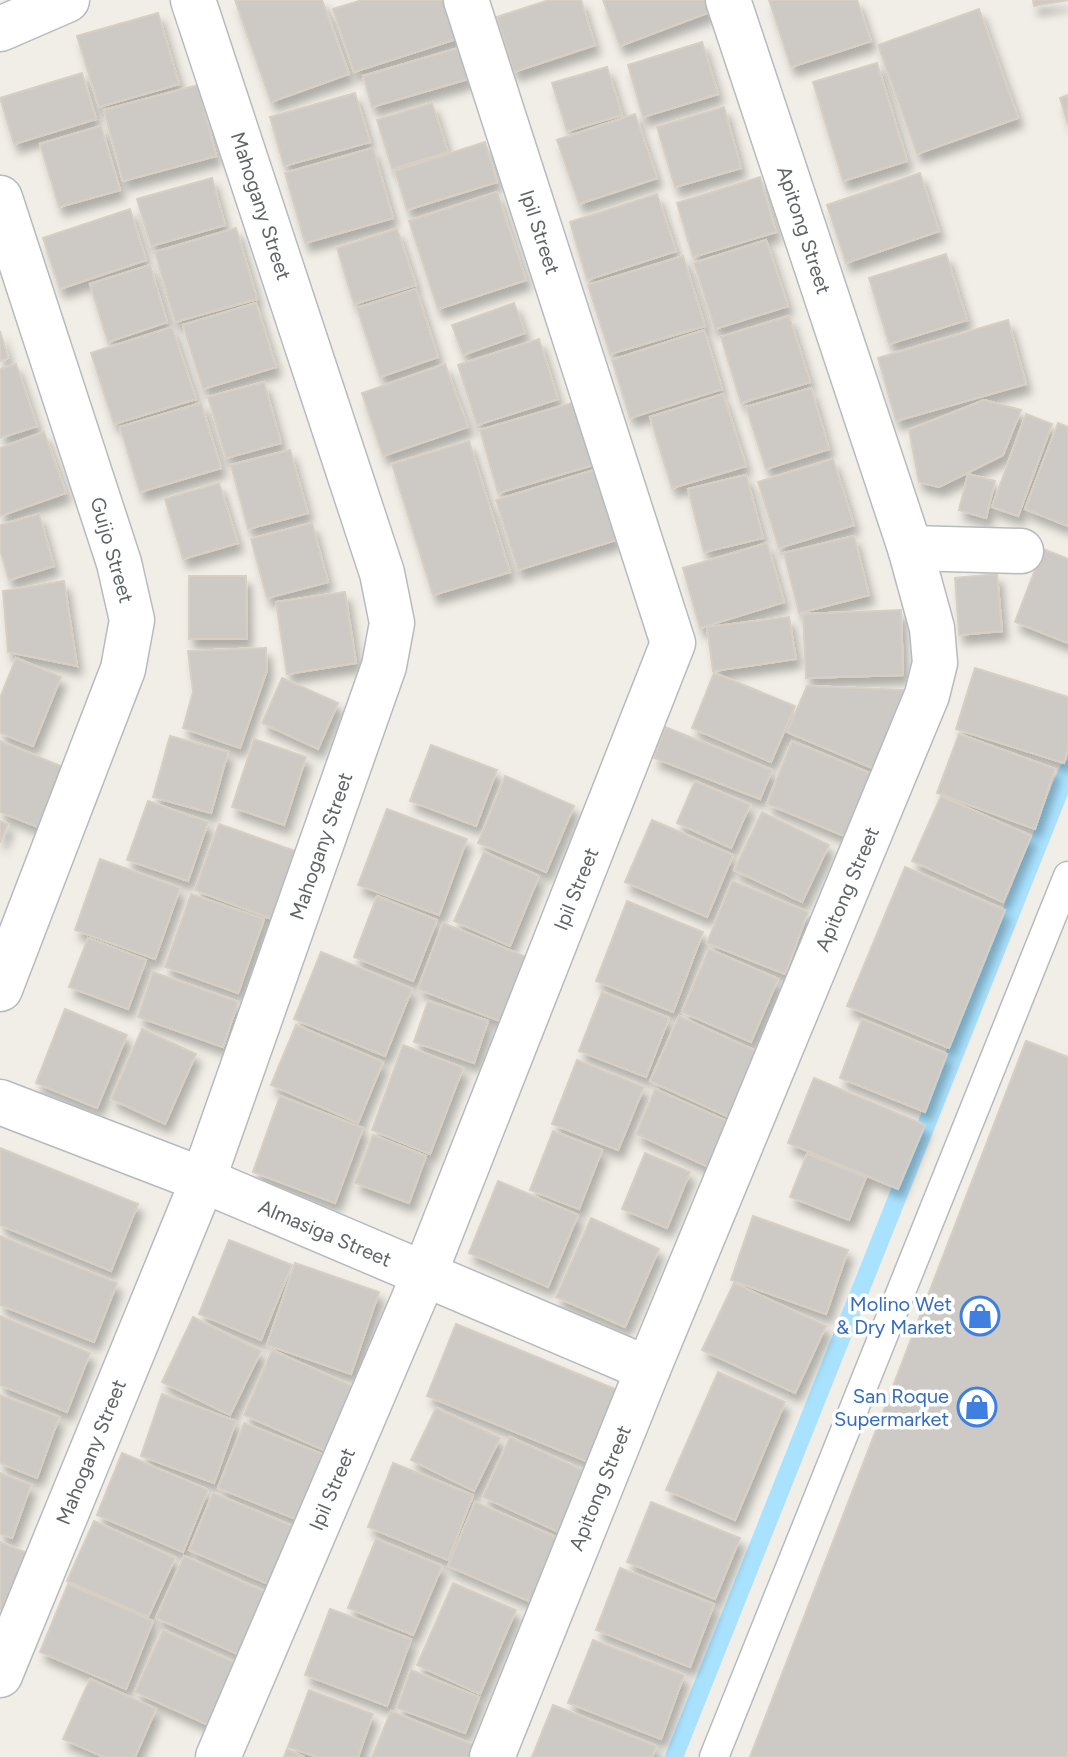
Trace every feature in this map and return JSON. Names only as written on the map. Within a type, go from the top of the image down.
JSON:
[{"type":"street","points":[[0,29],[67,0]]},
{"type":"street","name":"Mahogany Street","points":[[0,1675],[203,1180],[384,666],[392,623],[382,573],[193,0]]},
{"type":"street","name":"Ipil Street","points":[[218,1757],[424,1275],[673,643],[466,0]]},
{"type":"street","name":"Apitong Street","points":[[492,1757],[648,1369],[927,695],[935,663],[932,628],[910,548],[728,0]]},
{"type":"street","name":"Guijo Street","points":[[0,198],[119,563],[132,620],[123,669],[0,989]]},
{"type":"street","points":[[910,548],[1021,551]]},
{"type":"street","name":"Almasiga Street","points":[[0,1102],[203,1180],[648,1369]]},
{"type":"lane","points":[[714,1757],[1068,876]]},
{"type":"building","points":[[235,0],[322,0],[349,74],[271,102]]},
{"type":"building","points":[[362,0],[446,0],[459,38],[354,72],[333,9]]},
{"type":"building","points":[[549,0],[581,0],[595,45],[514,72],[497,17]]},
{"type":"building","points":[[603,0],[706,0],[710,12],[620,46]]},
{"type":"building","points":[[769,0],[857,0],[871,41],[791,67]]},
{"type":"building","points":[[1033,0],[1068,0],[1034,6]]},
{"type":"building","points":[[979,9],[1018,118],[917,154],[878,45]]},
{"type":"building","points":[[158,13],[179,84],[99,107],[77,36]]},
{"type":"building","points":[[702,42],[718,94],[643,117],[628,65]]},
{"type":"building","points":[[459,48],[468,79],[372,107],[363,76]]},
{"type":"building","points":[[877,63],[907,161],[843,181],[813,82]]},
{"type":"building","points":[[607,67],[622,115],[567,131],[552,83]]},
{"type":"building","points":[[82,73],[96,119],[14,144],[0,98]]},
{"type":"building","points":[[198,85],[216,156],[123,181],[104,110]]},
{"type":"building","points":[[355,93],[370,142],[284,166],[270,117]]},
{"type":"building","points":[[1068,95],[1068,124],[1060,98]]},
{"type":"building","points":[[432,103],[448,152],[392,169],[377,120]]},
{"type":"building","points":[[724,107],[741,168],[675,187],[657,127]]},
{"type":"building","points":[[635,114],[657,178],[579,204],[557,140]]},
{"type":"building","points":[[101,126],[120,190],[59,207],[40,144]]},
{"type":"building","points":[[485,142],[497,182],[407,210],[395,171]]},
{"type":"building","points":[[373,148],[393,218],[305,243],[285,173]]},
{"type":"building","points":[[920,173],[939,231],[846,263],[827,205]]},
{"type":"building","points":[[760,177],[776,232],[693,257],[677,203]]},
{"type":"building","points":[[212,178],[225,225],[151,246],[137,199]]},
{"type":"building","points":[[497,192],[526,280],[438,309],[409,221]]},
{"type":"building","points":[[657,194],[676,251],[587,280],[570,222]]},
{"type":"building","points":[[130,209],[146,260],[60,289],[43,238]]},
{"type":"building","points":[[236,228],[257,299],[175,322],[155,252]]},
{"type":"building","points":[[397,229],[416,285],[354,304],[337,248]]},
{"type":"building","points":[[766,240],[788,306],[715,329],[694,263]]},
{"type":"building","points":[[946,254],[967,320],[889,344],[869,278]]},
{"type":"building","points":[[683,256],[705,326],[610,354],[588,285]]},
{"type":"building","points":[[150,265],[167,322],[108,342],[90,284]]},
{"type":"building","points":[[416,289],[438,357],[380,377],[357,308]]},
{"type":"building","points":[[256,303],[276,367],[203,389],[183,325]]},
{"type":"building","points":[[514,303],[525,333],[463,355],[452,325]]},
{"type":"building","points":[[789,316],[810,382],[741,403],[721,337]]},
{"type":"building","points":[[1008,320],[1026,384],[896,421],[878,358]]},
{"type":"building","points":[[172,327],[196,399],[114,424],[91,353]]},
{"type":"building","points":[[704,330],[722,389],[630,418],[612,360]]},
{"type":"building","points":[[0,331],[8,358],[0,361]]},
{"type":"building","points":[[539,339],[558,399],[477,425],[458,365]]},
{"type":"building","points":[[16,364],[37,426],[0,438],[0,369]]},
{"type":"building","points":[[445,364],[468,427],[383,456],[362,393]]},
{"type":"building","points":[[264,382],[281,443],[226,458],[208,397]]},
{"type":"building","points":[[811,388],[829,449],[766,469],[746,407]]},
{"type":"building","points":[[723,394],[746,466],[672,488],[650,417]]},
{"type":"building","points":[[984,400],[1021,410],[1003,455],[939,487],[919,482],[909,430]]},
{"type":"building","points":[[575,402],[593,465],[498,493],[480,430]]},
{"type":"building","points":[[201,403],[221,468],[140,492],[120,427]]},
{"type":"building","points":[[1026,414],[1052,424],[1018,516],[992,507]]},
{"type":"building","points":[[1058,423],[1068,427],[1068,526],[1025,509]]},
{"type":"building","points":[[44,432],[66,493],[0,516],[0,448]]},
{"type":"building","points":[[469,441],[510,572],[433,595],[392,464]]},
{"type":"building","points":[[290,450],[308,513],[248,529],[231,465]]},
{"type":"building","points":[[833,459],[854,525],[779,548],[758,482]]},
{"type":"building","points":[[594,470],[616,540],[518,570],[496,500]]},
{"type":"building","points":[[968,474],[995,481],[986,518],[959,510]]},
{"type":"building","points":[[746,475],[763,538],[704,552],[688,489]]},
{"type":"building","points":[[219,483],[238,543],[183,559],[165,499]]},
{"type":"building","points":[[39,514],[54,566],[9,580],[0,550],[0,525]]},
{"type":"building","points":[[312,523],[328,582],[267,598],[251,539]]},
{"type":"building","points":[[854,536],[869,595],[799,613],[784,553]]},
{"type":"building","points":[[767,543],[784,602],[700,628],[683,568]]},
{"type":"building","points":[[1043,549],[1068,559],[1068,643],[1015,622]]},
{"type":"building","points":[[997,574],[1002,631],[959,635],[955,578]]},
{"type":"building","points":[[189,576],[246,576],[247,639],[189,639]]},
{"type":"building","points":[[64,581],[77,666],[8,652],[3,591]]},
{"type":"building","points":[[345,592],[356,663],[287,674],[276,602]]},
{"type":"building","points":[[901,610],[903,675],[806,678],[803,614]]},
{"type":"building","points":[[789,617],[796,659],[713,671],[707,627]]},
{"type":"building","points":[[266,648],[267,670],[240,748],[183,728],[193,692],[188,651]]},
{"type":"building","points":[[16,658],[61,677],[33,746],[0,733],[0,698]]},
{"type":"building","points":[[975,668],[1068,697],[1068,748],[1064,763],[956,729]]},
{"type":"building","points":[[714,673],[795,706],[771,762],[692,728]]},
{"type":"building","points":[[282,678],[338,703],[318,749],[262,723]]},
{"type":"building","points":[[807,686],[904,690],[877,770],[787,732]]},
{"type":"building","points":[[665,727],[772,770],[760,799],[654,758]]},
{"type":"building","points":[[959,734],[1055,769],[1035,829],[937,793]]},
{"type":"building","points":[[170,736],[228,752],[211,813],[153,797]]},
{"type":"building","points":[[254,739],[306,757],[284,825],[232,807]]},
{"type":"building","points":[[0,741],[63,767],[38,827],[0,812]]},
{"type":"building","points":[[792,741],[879,777],[854,840],[767,804]]},
{"type":"building","points":[[431,745],[497,770],[476,826],[410,801]]},
{"type":"building","points":[[505,776],[574,806],[546,872],[478,843]]},
{"type":"building","points":[[695,781],[750,805],[731,848],[677,823]]},
{"type":"building","points":[[941,796],[1031,836],[1003,902],[912,861]]},
{"type":"building","points":[[148,801],[208,822],[188,881],[127,860]]},
{"type":"building","points":[[387,809],[467,839],[439,915],[358,885]]},
{"type":"building","points":[[762,812],[829,845],[802,902],[734,870]]},
{"type":"building","points":[[652,820],[733,855],[707,917],[625,882]]},
{"type":"building","points":[[0,821],[8,824],[0,843]]},
{"type":"building","points":[[219,824],[301,853],[277,921],[195,890]]},
{"type":"building","points":[[484,852],[539,876],[510,946],[454,921]]},
{"type":"building","points":[[100,859],[180,888],[155,959],[75,930]]},
{"type":"building","points":[[905,867],[1005,910],[949,1048],[847,1006]]},
{"type":"building","points":[[732,881],[808,912],[785,974],[707,943]]},
{"type":"building","points":[[191,894],[264,919],[238,993],[165,967]]},
{"type":"building","points":[[377,896],[437,920],[413,981],[354,957]]},
{"type":"building","points":[[627,901],[703,932],[673,1012],[596,981]]},
{"type":"building","points":[[443,923],[529,958],[505,1023],[418,989]]},
{"type":"building","points":[[88,938],[146,960],[128,1009],[69,987]]},
{"type":"building","points":[[709,949],[778,979],[751,1042],[682,1012]]},
{"type":"building","points":[[321,952],[412,989],[385,1056],[294,1019]]},
{"type":"building","points":[[153,972],[238,1002],[223,1047],[138,1017]]},
{"type":"building","points":[[602,992],[669,1018],[646,1077],[579,1051]]},
{"type":"building","points":[[428,1001],[488,1021],[474,1063],[414,1042]]},
{"type":"building","points":[[65,1009],[127,1035],[97,1108],[36,1083]]},
{"type":"building","points":[[679,1016],[769,1057],[740,1122],[650,1081]]},
{"type":"building","points":[[862,1019],[947,1054],[925,1112],[840,1078]]},
{"type":"building","points":[[296,1025],[383,1062],[358,1123],[271,1085]]},
{"type":"building","points":[[142,1029],[196,1054],[165,1124],[111,1099]]},
{"type":"building","name":"Molino Wet & Dry Market","points":[[1026,1041],[1068,1057],[1068,1757],[750,1757]]},
{"type":"building","points":[[403,1045],[463,1068],[430,1154],[372,1130]]},
{"type":"building","points":[[577,1060],[644,1087],[618,1150],[552,1124]]},
{"type":"building","points":[[814,1078],[925,1125],[898,1189],[788,1143]]},
{"type":"building","points":[[655,1089],[731,1123],[711,1168],[636,1134]]},
{"type":"building","points":[[280,1096],[363,1128],[335,1203],[253,1172]]},
{"type":"building","points":[[553,1131],[602,1150],[579,1209],[530,1190]]},
{"type":"building","points":[[373,1135],[426,1156],[409,1203],[355,1183]]},
{"type":"building","points":[[0,1148],[138,1204],[111,1271],[0,1225]]},
{"type":"building","points":[[645,1153],[690,1172],[667,1228],[622,1209]]},
{"type":"building","points":[[807,1154],[866,1177],[849,1220],[790,1197]]},
{"type":"building","points":[[498,1181],[578,1215],[548,1287],[469,1253]]},
{"type":"building","points":[[753,1216],[848,1250],[826,1314],[731,1280]]},
{"type":"building","points":[[591,1218],[659,1249],[625,1327],[556,1297]]},
{"type":"building","points":[[0,1236],[117,1283],[94,1342],[0,1305]]},
{"type":"building","points":[[229,1240],[292,1265],[261,1340],[199,1314]]},
{"type":"building","points":[[295,1263],[379,1292],[351,1374],[267,1345]]},
{"type":"building","points":[[734,1283],[826,1326],[795,1393],[702,1350]]},
{"type":"building","points":[[0,1316],[90,1353],[67,1412],[0,1385]]},
{"type":"building","points":[[193,1317],[261,1351],[230,1415],[162,1382]]},
{"type":"building","points":[[456,1324],[625,1393],[596,1465],[427,1396]]},
{"type":"building","points":[[272,1350],[354,1387],[326,1451],[244,1415]]},
{"type":"building","points":[[718,1372],[785,1402],[735,1520],[666,1490]]},
{"type":"building","points":[[162,1394],[236,1421],[214,1483],[141,1456]]},
{"type":"building","points":[[0,1395],[59,1417],[37,1478],[0,1463]]},
{"type":"building","points":[[436,1408],[500,1438],[474,1491],[411,1460]]},
{"type":"building","points":[[244,1423],[327,1456],[301,1521],[218,1488]]},
{"type":"building","points":[[510,1437],[591,1474],[563,1534],[483,1497]]},
{"type":"building","points":[[122,1453],[208,1490],[183,1552],[97,1515]]},
{"type":"building","points":[[393,1463],[473,1495],[448,1560],[368,1527]]},
{"type":"building","points":[[0,1473],[31,1485],[12,1538],[0,1534]]},
{"type":"building","points":[[213,1493],[297,1528],[273,1586],[189,1550]]},
{"type":"building","points":[[475,1502],[565,1541],[538,1605],[448,1566]]},
{"type":"building","points":[[651,1502],[740,1538],[715,1599],[627,1562]]},
{"type":"building","points":[[94,1521],[175,1558],[148,1617],[67,1581]]},
{"type":"building","points":[[376,1539],[442,1566],[413,1635],[348,1608]]},
{"type":"building","points":[[0,1542],[30,1554],[6,1612],[0,1609]]},
{"type":"building","points":[[184,1556],[270,1594],[242,1656],[156,1618]]},
{"type":"building","points":[[620,1568],[714,1604],[690,1667],[596,1630]]},
{"type":"building","points":[[453,1583],[516,1610],[480,1694],[417,1665]]},
{"type":"building","points":[[68,1584],[153,1621],[126,1689],[40,1652]]},
{"type":"building","points":[[330,1609],[411,1639],[387,1706],[305,1675]]},
{"type":"building","points":[[163,1630],[242,1666],[215,1728],[135,1692]]},
{"type":"building","points":[[593,1640],[684,1675],[661,1739],[568,1703]]},
{"type":"building","points":[[411,1670],[479,1697],[465,1733],[397,1708]]},
{"type":"building","points":[[90,1679],[156,1709],[135,1757],[104,1757],[63,1739]]},
{"type":"building","points":[[309,1690],[373,1714],[358,1757],[317,1757],[288,1747]]},
{"type":"building","points":[[553,1705],[656,1746],[652,1757],[532,1757]]},
{"type":"building","points":[[391,1711],[476,1746],[471,1757],[372,1757]]},
{"type":"building","points":[[287,1749],[304,1757],[284,1757]]},
{"type":"waterway","points":[[674,1757],[1068,770]]},
{"type":"place","name":"Molino Wet & Dry Market","points":[[980,1316]]},
{"type":"place","name":"San Roque Supermarket","points":[[977,1407]]}]
